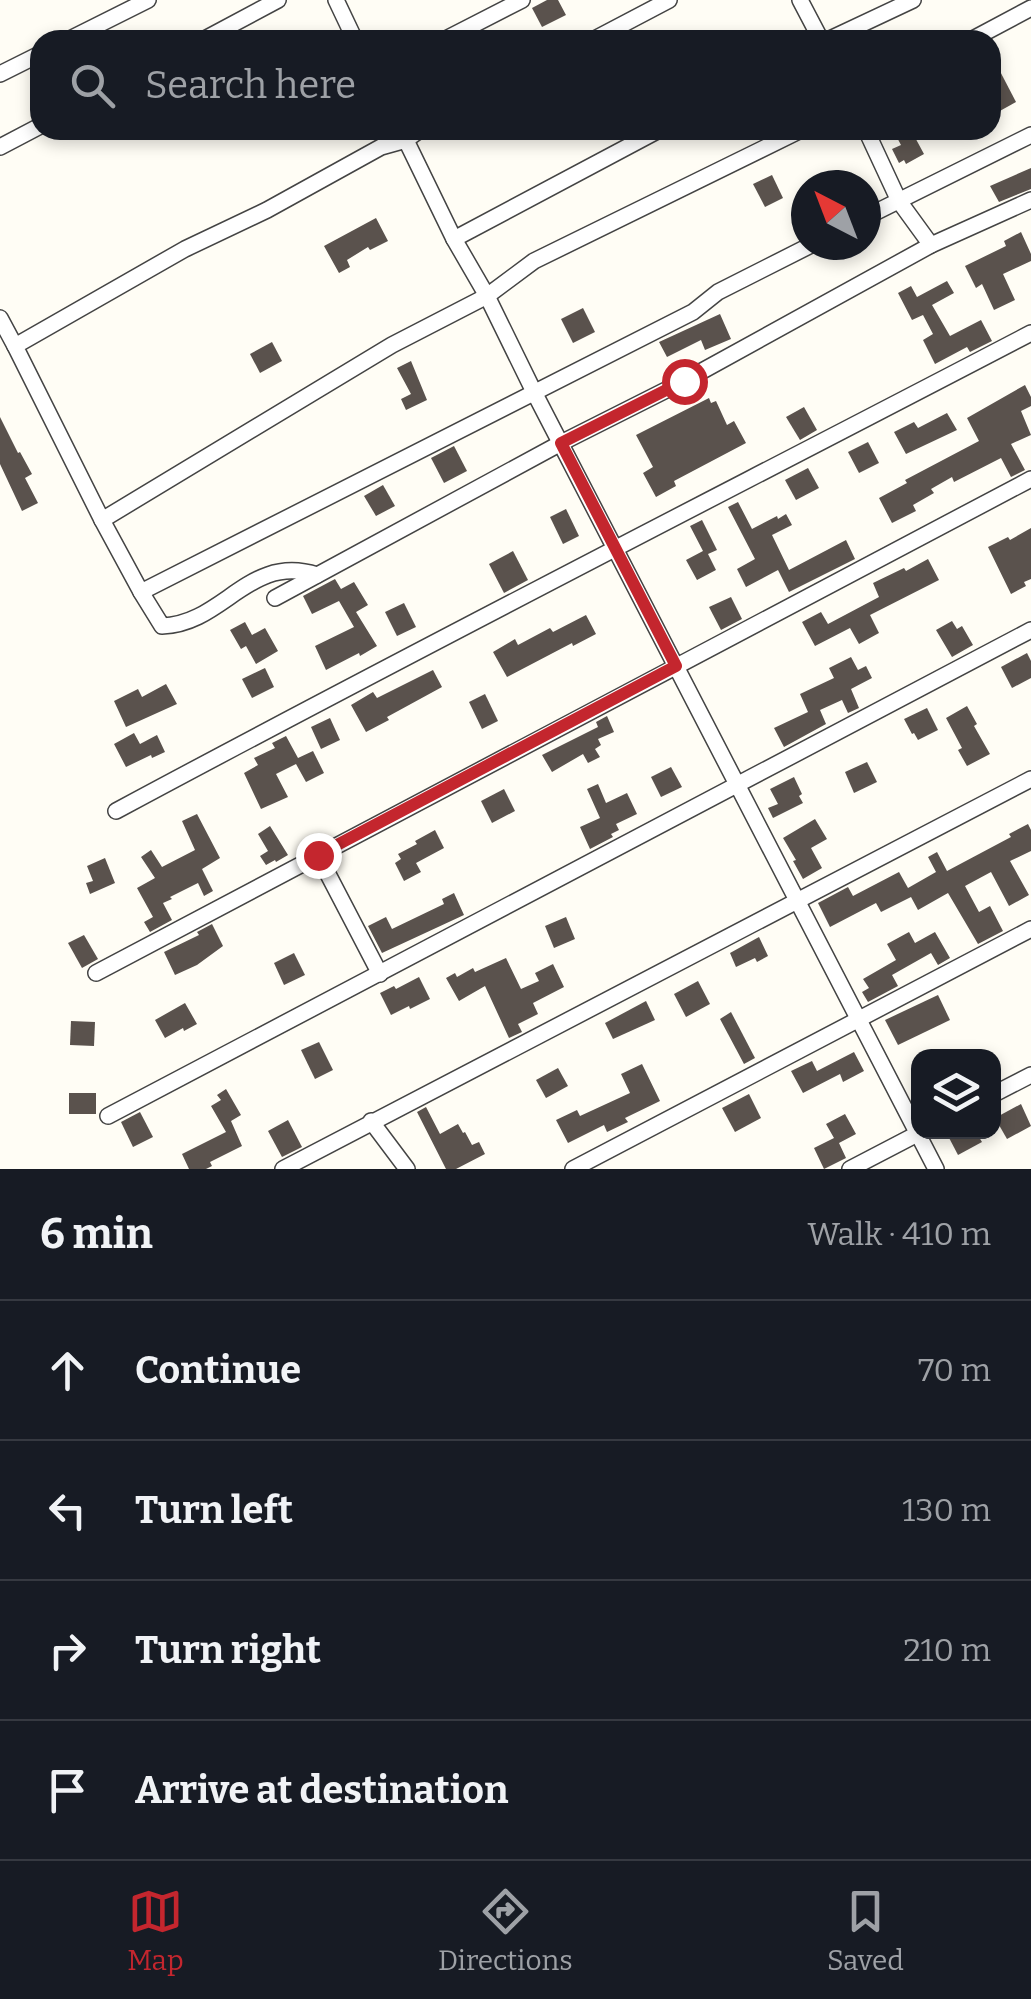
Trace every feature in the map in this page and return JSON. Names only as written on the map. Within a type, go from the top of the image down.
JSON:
[{"type":"street","points":[[88,30],[148,0]]},
{"type":"street","points":[[221,30],[278,0]]},
{"type":"street","points":[[336,0],[350,30]]},
{"type":"street","points":[[464,30],[522,0]]},
{"type":"street","points":[[611,30],[669,0]]},
{"type":"street","points":[[800,0],[819,30]]},
{"type":"street","points":[[847,30],[912,0]]},
{"type":"street","points":[[990,30],[1031,8]]},
{"type":"street","points":[[0,74],[30,59]]},
{"type":"street","points":[[0,147],[30,131]]},
{"type":"street","points":[[881,210],[1031,135]]},
{"type":"street","points":[[15,346],[186,249],[267,210],[393,140]]},
{"type":"street","points":[[405,140],[911,1117]]},
{"type":"street","points":[[454,239],[640,140]]},
{"type":"street","points":[[102,520],[392,345],[488,296],[534,261],[780,140]]},
{"type":"street","points":[[871,140],[899,201],[932,244]]},
{"type":"street","points":[[275,598],[932,244],[1031,200]]},
{"type":"street","points":[[141,592],[535,394],[693,312],[718,292],[791,255]]},
{"type":"street","points":[[0,318],[102,520],[162,626],[202,615],[268,573],[298,569],[317,575]]},
{"type":"street","points":[[116,811],[1031,333]]},
{"type":"street","points":[[96,973],[1031,479]]},
{"type":"street","points":[[108,1116],[1031,630]]},
{"type":"street","points":[[284,1169],[1031,779]]},
{"type":"street","points":[[318,855],[380,974]]},
{"type":"street","points":[[573,1169],[1031,929]]},
{"type":"street","points":[[1001,1091],[1031,1076]]},
{"type":"street","points":[[371,1121],[407,1169]]},
{"type":"street","points":[[850,1169],[911,1136]]},
{"type":"street","points":[[922,1139],[936,1169]]},
{"type":"building","points":[[547,0],[558,0],[566,15],[542,27],[532,8]]},
{"type":"building","points":[[1001,73],[1016,102],[1001,110]]},
{"type":"building","points":[[898,140],[916,140],[924,154],[906,164],[904,160],[899,163],[892,149],[901,145]]},
{"type":"building","points":[[1031,168],[1031,189],[999,202],[990,186]]},
{"type":"building","points":[[772,175],[783,198],[765,207],[753,184]]},
{"type":"building","points":[[376,218],[388,241],[347,260],[350,267],[339,273],[324,246]]},
{"type":"building","points":[[1021,232],[1031,261],[1003,274],[1015,300],[994,310],[982,284],[976,288],[965,266],[1006,246],[1004,241]]},
{"type":"building","points":[[947,281],[954,293],[932,305],[950,336],[981,320],[992,341],[970,352],[967,347],[935,364],[923,340],[933,334],[923,315],[912,320],[898,293],[911,286],[917,297]]},
{"type":"building","points":[[583,308],[595,332],[573,343],[561,319]]},
{"type":"building","points":[[720,314],[731,339],[705,350],[701,340],[667,357],[659,342]]},
{"type":"building","points":[[272,342],[282,361],[260,373],[250,354]]},
{"type":"building","points":[[411,361],[427,400],[406,410],[401,399],[411,394],[397,368]]},
{"type":"building","points":[[1025,385],[1031,406],[1021,411],[1031,435],[1011,444],[1025,470],[1011,477],[1001,458],[954,482],[952,477],[913,505],[916,511],[892,523],[879,498],[979,441],[967,418]]},
{"type":"building","points":[[709,398],[711,403],[716,401],[727,425],[734,421],[746,443],[674,481],[676,486],[656,497],[643,473],[653,467],[636,435]]},
{"type":"building","points":[[804,407],[817,430],[800,440],[786,417]]},
{"type":"building","points":[[947,413],[957,430],[906,454],[894,432],[914,422],[918,428]]},
{"type":"building","points":[[0,417],[32,474],[25,478],[38,503],[22,511],[0,464]]},
{"type":"building","points":[[868,442],[879,463],[859,473],[848,452]]},
{"type":"building","points":[[454,446],[467,471],[444,483],[431,458]]},
{"type":"building","points":[[808,468],[819,488],[796,500],[785,480]]},
{"type":"building","points":[[383,485],[395,506],[376,516],[364,496]]},
{"type":"building","points":[[738,502],[752,529],[786,514],[792,525],[772,535],[789,570],[846,540],[855,559],[789,592],[778,570],[746,587],[737,569],[755,559],[728,507]]},
{"type":"building","points":[[566,509],[579,536],[563,544],[550,517]]},
{"type":"building","points":[[702,520],[717,550],[708,554],[716,570],[697,580],[686,560],[703,551],[690,526]]},
{"type":"building","points":[[1031,528],[1031,579],[1011,594],[988,547]]},
{"type":"building","points":[[513,551],[528,580],[504,593],[489,564]]},
{"type":"building","points":[[928,559],[939,580],[870,615],[879,633],[859,644],[850,628],[815,646],[802,622],[821,612],[828,624],[879,597],[873,583]]},
{"type":"building","points":[[335,579],[341,589],[354,582],[368,605],[356,612],[377,646],[326,670],[315,646],[354,627],[339,601],[312,614],[303,596]]},
{"type":"building","points":[[731,597],[742,619],[721,630],[709,607]]},
{"type":"building","points":[[404,603],[416,627],[397,636],[385,612]]},
{"type":"building","points":[[586,615],[596,634],[507,677],[493,652],[515,639],[518,645]]},
{"type":"building","points":[[952,621],[957,629],[962,626],[973,645],[952,657],[936,630]]},
{"type":"building","points":[[245,622],[252,635],[265,628],[278,651],[256,664],[230,630]]},
{"type":"building","points":[[1027,653],[1031,678],[1012,688],[1001,667]]},
{"type":"building","points":[[851,657],[858,670],[866,666],[872,678],[851,689],[859,708],[848,713],[842,700],[820,710],[826,724],[784,747],[774,728],[808,712],[800,694],[834,678],[829,668]]},
{"type":"building","points":[[265,668],[274,687],[252,698],[242,679]]},
{"type":"building","points":[[433,670],[442,687],[366,732],[351,705],[373,692],[377,698]]},
{"type":"building","points":[[166,684],[177,704],[126,727],[114,701],[138,689],[142,697]]},
{"type":"building","points":[[485,694],[498,721],[482,729],[469,702]]},
{"type":"building","points":[[967,706],[990,754],[967,766],[946,718]]},
{"type":"building","points":[[927,708],[938,730],[918,740],[904,719]]},
{"type":"building","points":[[607,716],[614,732],[598,739],[601,745],[595,749],[600,757],[588,763],[583,754],[552,772],[542,755],[598,727],[596,722]]},
{"type":"building","points":[[330,718],[340,740],[321,749],[311,727]]},
{"type":"building","points":[[134,733],[140,744],[157,735],[165,752],[126,767],[114,744]]},
{"type":"building","points":[[286,736],[298,758],[313,751],[324,773],[306,782],[296,764],[276,774],[288,797],[261,809],[244,773],[258,765],[254,758],[275,748],[272,743]]},
{"type":"building","points":[[867,762],[877,782],[854,793],[845,772]]},
{"type":"building","points":[[671,767],[682,787],[661,797],[651,777]]},
{"type":"building","points":[[794,777],[803,803],[773,818],[768,808],[778,804],[770,789]]},
{"type":"building","points":[[598,784],[606,803],[627,793],[637,814],[616,824],[619,830],[611,834],[613,837],[590,849],[580,827],[600,818],[587,789]]},
{"type":"building","points":[[504,789],[515,811],[492,823],[481,801]]},
{"type":"building","points":[[197,814],[220,858],[202,869],[213,891],[204,896],[198,883],[170,897],[163,903],[172,920],[150,932],[144,922],[153,917],[137,888],[155,878],[141,857],[151,850],[162,867],[195,850],[182,821]]},
{"type":"building","points":[[815,819],[827,839],[811,848],[822,868],[803,879],[783,838]]},
{"type":"building","points":[[1028,824],[1031,851],[1010,861],[1029,895],[1009,906],[991,872],[965,886],[979,912],[990,906],[1003,931],[978,944],[948,893],[918,910],[911,897],[881,912],[876,903],[830,927],[818,903],[848,887],[853,896],[899,872],[908,888],[936,872],[928,857],[937,852],[947,871]]},
{"type":"building","points":[[270,826],[288,855],[266,865],[260,856],[268,851],[258,834]]},
{"type":"building","points":[[435,830],[444,848],[416,863],[421,872],[404,881],[395,863],[401,859],[398,854]]},
{"type":"building","points":[[105,858],[115,883],[90,894],[86,883],[93,881],[87,866]]},
{"type":"building","points":[[454,893],[464,915],[382,953],[368,926],[386,917],[392,929],[444,904],[442,899]]},
{"type":"building","points":[[566,917],[575,939],[554,948],[545,926]]},
{"type":"building","points":[[212,924],[223,946],[175,975],[164,952]]},
{"type":"building","points":[[909,932],[915,943],[935,932],[950,958],[938,965],[931,953],[892,975],[898,986],[868,1002],[862,992],[869,988],[863,979],[896,960],[887,944]]},
{"type":"building","points":[[84,935],[98,959],[82,968],[68,943]]},
{"type":"building","points":[[759,937],[768,956],[736,967],[730,953]]},
{"type":"building","points":[[294,953],[305,975],[284,985],[274,963]]},
{"type":"building","points":[[506,958],[521,989],[539,981],[535,973],[553,964],[564,987],[533,1003],[538,1014],[518,1024],[522,1032],[509,1038],[485,986],[459,1001],[446,978],[473,968],[475,972]]},
{"type":"building","points":[[419,977],[430,999],[391,1015],[380,993]]},
{"type":"building","points":[[698,981],[710,1004],[686,1017],[674,994]]},
{"type":"building","points":[[938,995],[950,1020],[898,1045],[885,1020]]},
{"type":"building","points":[[646,1001],[655,1020],[613,1039],[605,1023]]},
{"type":"building","points":[[185,1003],[197,1024],[165,1038],[155,1020]]},
{"type":"building","points":[[731,1012],[755,1058],[744,1064],[720,1019]]},
{"type":"building","points":[[71,1021],[95,1022],[94,1046],[70,1045]]},
{"type":"building","points":[[319,1042],[333,1070],[315,1079],[301,1050]]},
{"type":"building","points":[[854,1052],[864,1071],[843,1082],[840,1074],[803,1093],[791,1071],[812,1061],[817,1071]]},
{"type":"building","points":[[642,1064],[660,1101],[607,1132],[604,1125],[568,1143],[556,1120],[577,1110],[580,1116],[630,1093],[621,1074]]},
{"type":"building","points":[[558,1068],[568,1086],[546,1098],[536,1080]]},
{"type":"building","points":[[226,1089],[241,1115],[231,1121],[242,1146],[210,1162],[212,1166],[206,1169],[189,1169],[182,1154],[226,1132],[211,1106],[221,1100],[217,1095]]},
{"type":"building","points":[[69,1093],[96,1093],[96,1114],[69,1114]]},
{"type":"building","points":[[749,1094],[761,1118],[735,1132],[722,1108]]},
{"type":"building","points":[[1021,1104],[1031,1126],[1007,1139],[1001,1128],[1001,1115]]},
{"type":"building","points":[[426,1107],[440,1134],[458,1124],[472,1145],[479,1142],[485,1154],[456,1169],[446,1169],[417,1112]]},
{"type":"building","points":[[140,1112],[153,1137],[133,1147],[121,1122]]},
{"type":"building","points":[[845,1114],[856,1134],[839,1143],[846,1158],[824,1169],[814,1148],[834,1138],[826,1124]]},
{"type":"building","points":[[288,1120],[302,1147],[282,1157],[268,1131]]},
{"type":"building","points":[[950,1139],[980,1139],[982,1142],[958,1155]]},
{"type":"route","points":[[318,855],[676,666],[561,443],[684,381]]}]
